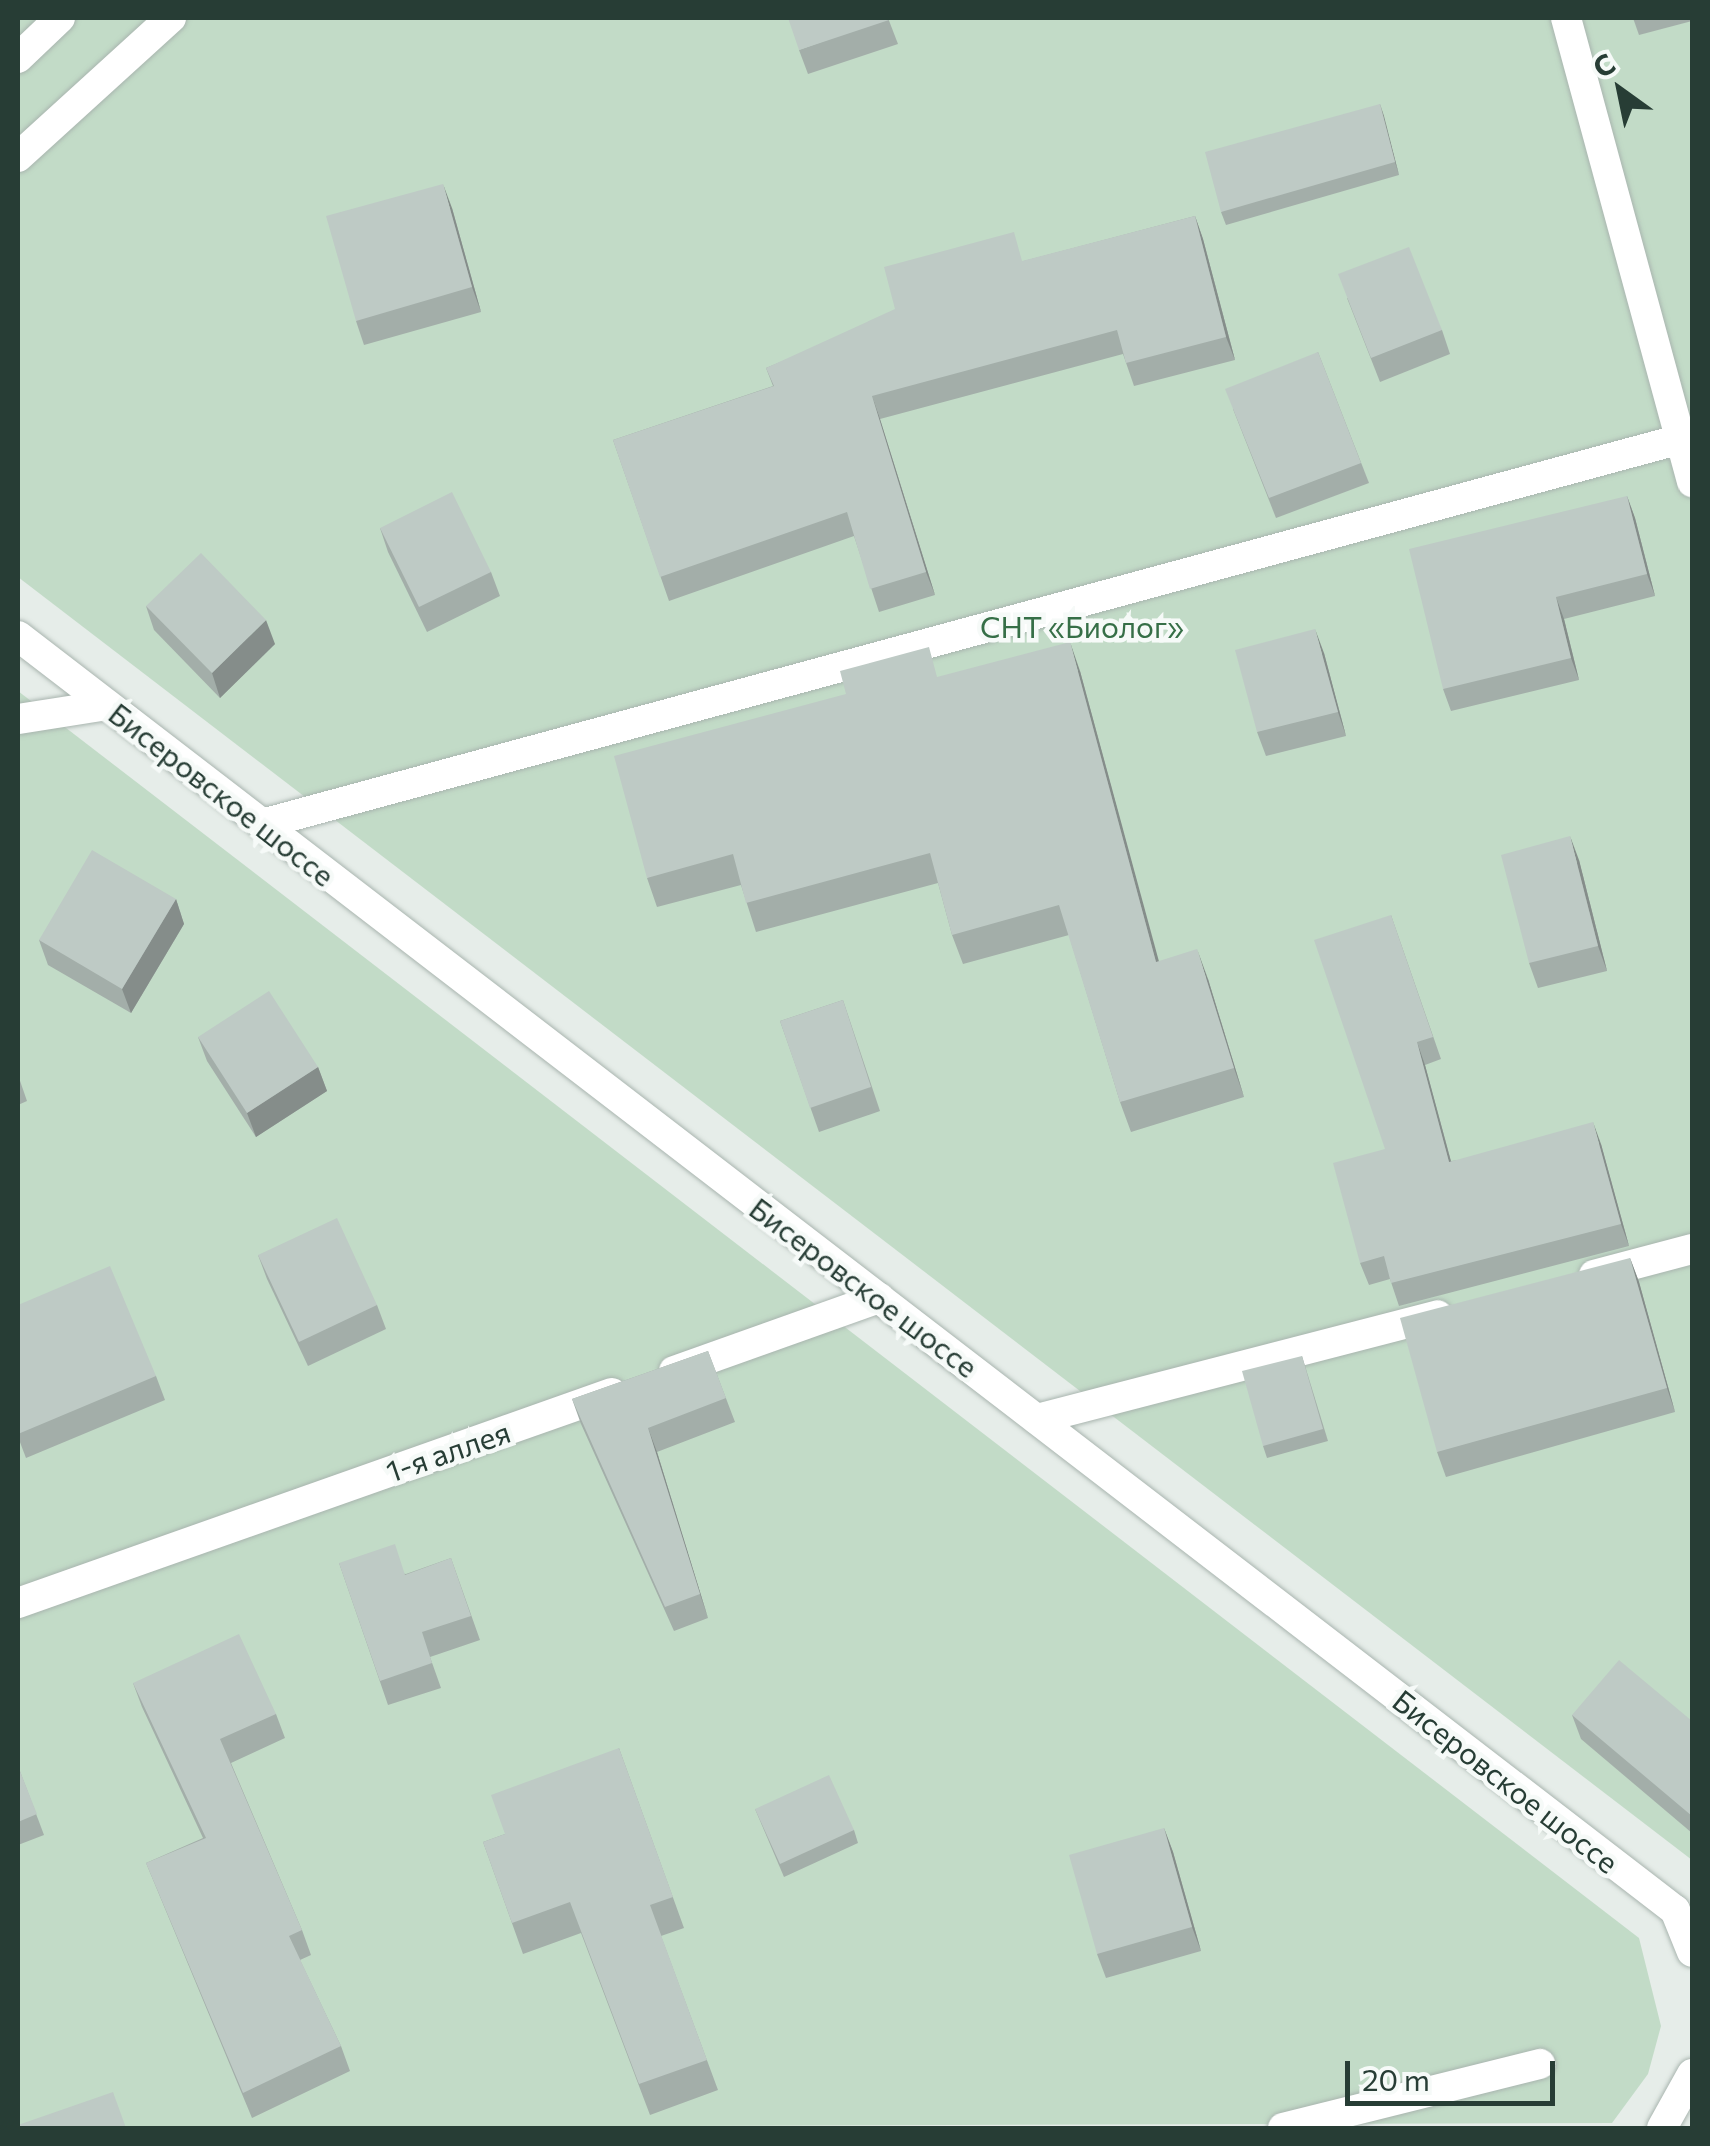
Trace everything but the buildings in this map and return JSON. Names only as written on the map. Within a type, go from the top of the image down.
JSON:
[{"type":"street","points":[[18,58],[60,18]]},
{"type":"street","points":[[18,158],[171,18]]},
{"type":"street","points":[[1566,18],[1687,438],[1692,482]]},
{"type":"street","points":[[262,824],[1687,438]]},
{"type":"street","name":"Бисеровское шоссе","points":[[18,636],[1684,1918],[1692,1952]]},
{"type":"street","points":[[18,719],[107,705]]},
{"type":"street","points":[[1560,1284],[1692,1249]]},
{"type":"street","name":"1-я аллея","points":[[18,1603],[878,1298]]},
{"type":"street","points":[[1037,1420],[1466,1308]]},
{"type":"street","points":[[1283,2128],[1540,2064]]},
{"type":"street","points":[[1662,2128],[1692,2074]]},
{"type":"green space","name":"СНТ «Биолог»","points":[[18,18],[1692,18],[1692,1860],[18,577]]},
{"type":"green space","points":[[18,691],[1639,1938],[1661,2026],[1648,2074],[1612,2123],[18,2128]]}]
